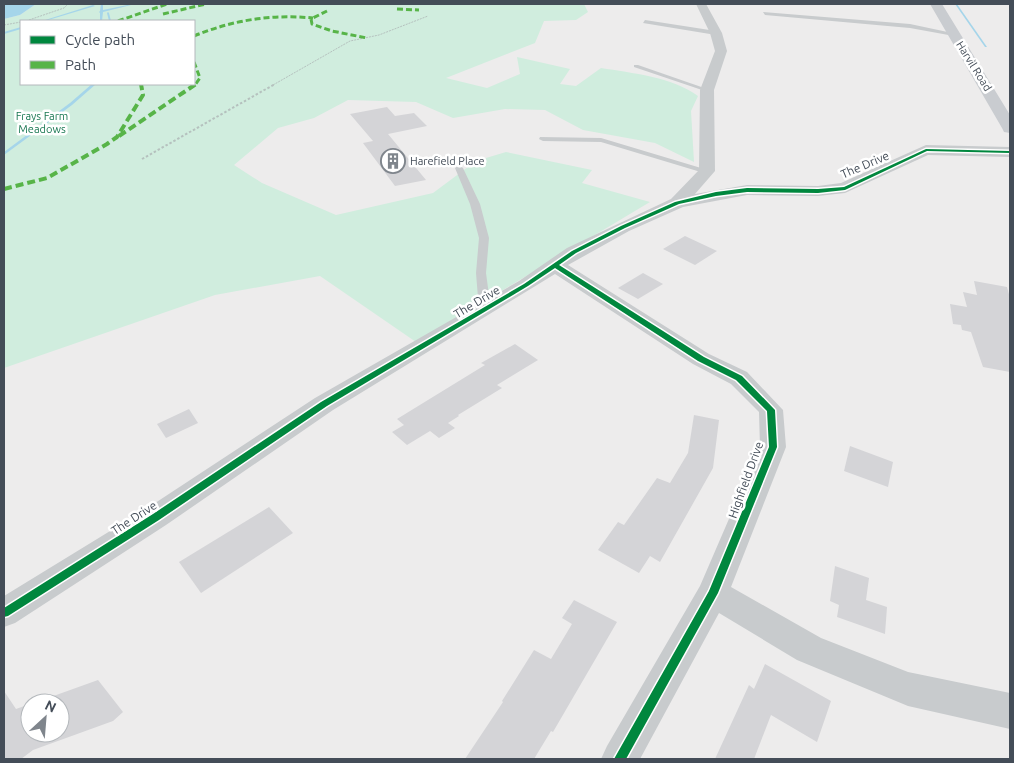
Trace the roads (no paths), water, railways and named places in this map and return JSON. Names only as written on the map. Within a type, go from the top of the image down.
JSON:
[{"type":"street","points":[[677,203],[707,171],[707,90],[721,50],[716,33],[701,4]]},
{"type":"street","name":"Harvil Road","points":[[936,4],[1010,128]]},
{"type":"street","name":"The Drive","points":[[4,613],[148,522],[324,404],[485,310],[598,239],[677,203],[747,190],[818,191],[845,188],[926,150],[1010,152]]},
{"type":"street","points":[[707,171],[732,181],[747,190]]},
{"type":"street","name":"Highfield Drive","points":[[555,265],[701,359],[739,378],[771,410],[773,447],[713,593],[620,759]]},
{"type":"street","points":[[713,593],[809,649],[899,685],[1010,711]]},
{"type":"lane","points":[[765,12],[910,26],[954,34]]},
{"type":"lane","points":[[644,22],[716,33]]},
{"type":"lane","points":[[636,66],[707,90]]},
{"type":"lane","points":[[543,138],[601,140],[707,171]]},
{"type":"lane","points":[[459,168],[475,204],[484,238],[481,273],[485,310]]},
{"type":"water","points":[[4,4],[36,4],[20,15],[4,19]]},
{"type":"waterway","points":[[102,4],[102,12]]},
{"type":"waterway","points":[[102,12],[134,4]]},
{"type":"waterway","points":[[956,4],[986,46]]},
{"type":"waterway","points":[[46,20],[94,6]]},
{"type":"waterway","points":[[101,20],[102,12]]},
{"type":"waterway","points":[[108,13],[110,20]]},
{"type":"waterway","points":[[4,33],[20,28]]},
{"type":"waterway","points":[[4,154],[71,104],[93,85]]},
{"type":"place","name":"Harefield Place","points":[[393,161]]},
{"type":"park label","name":"Frays Farm Meadows","points":[[42,122]]}]
